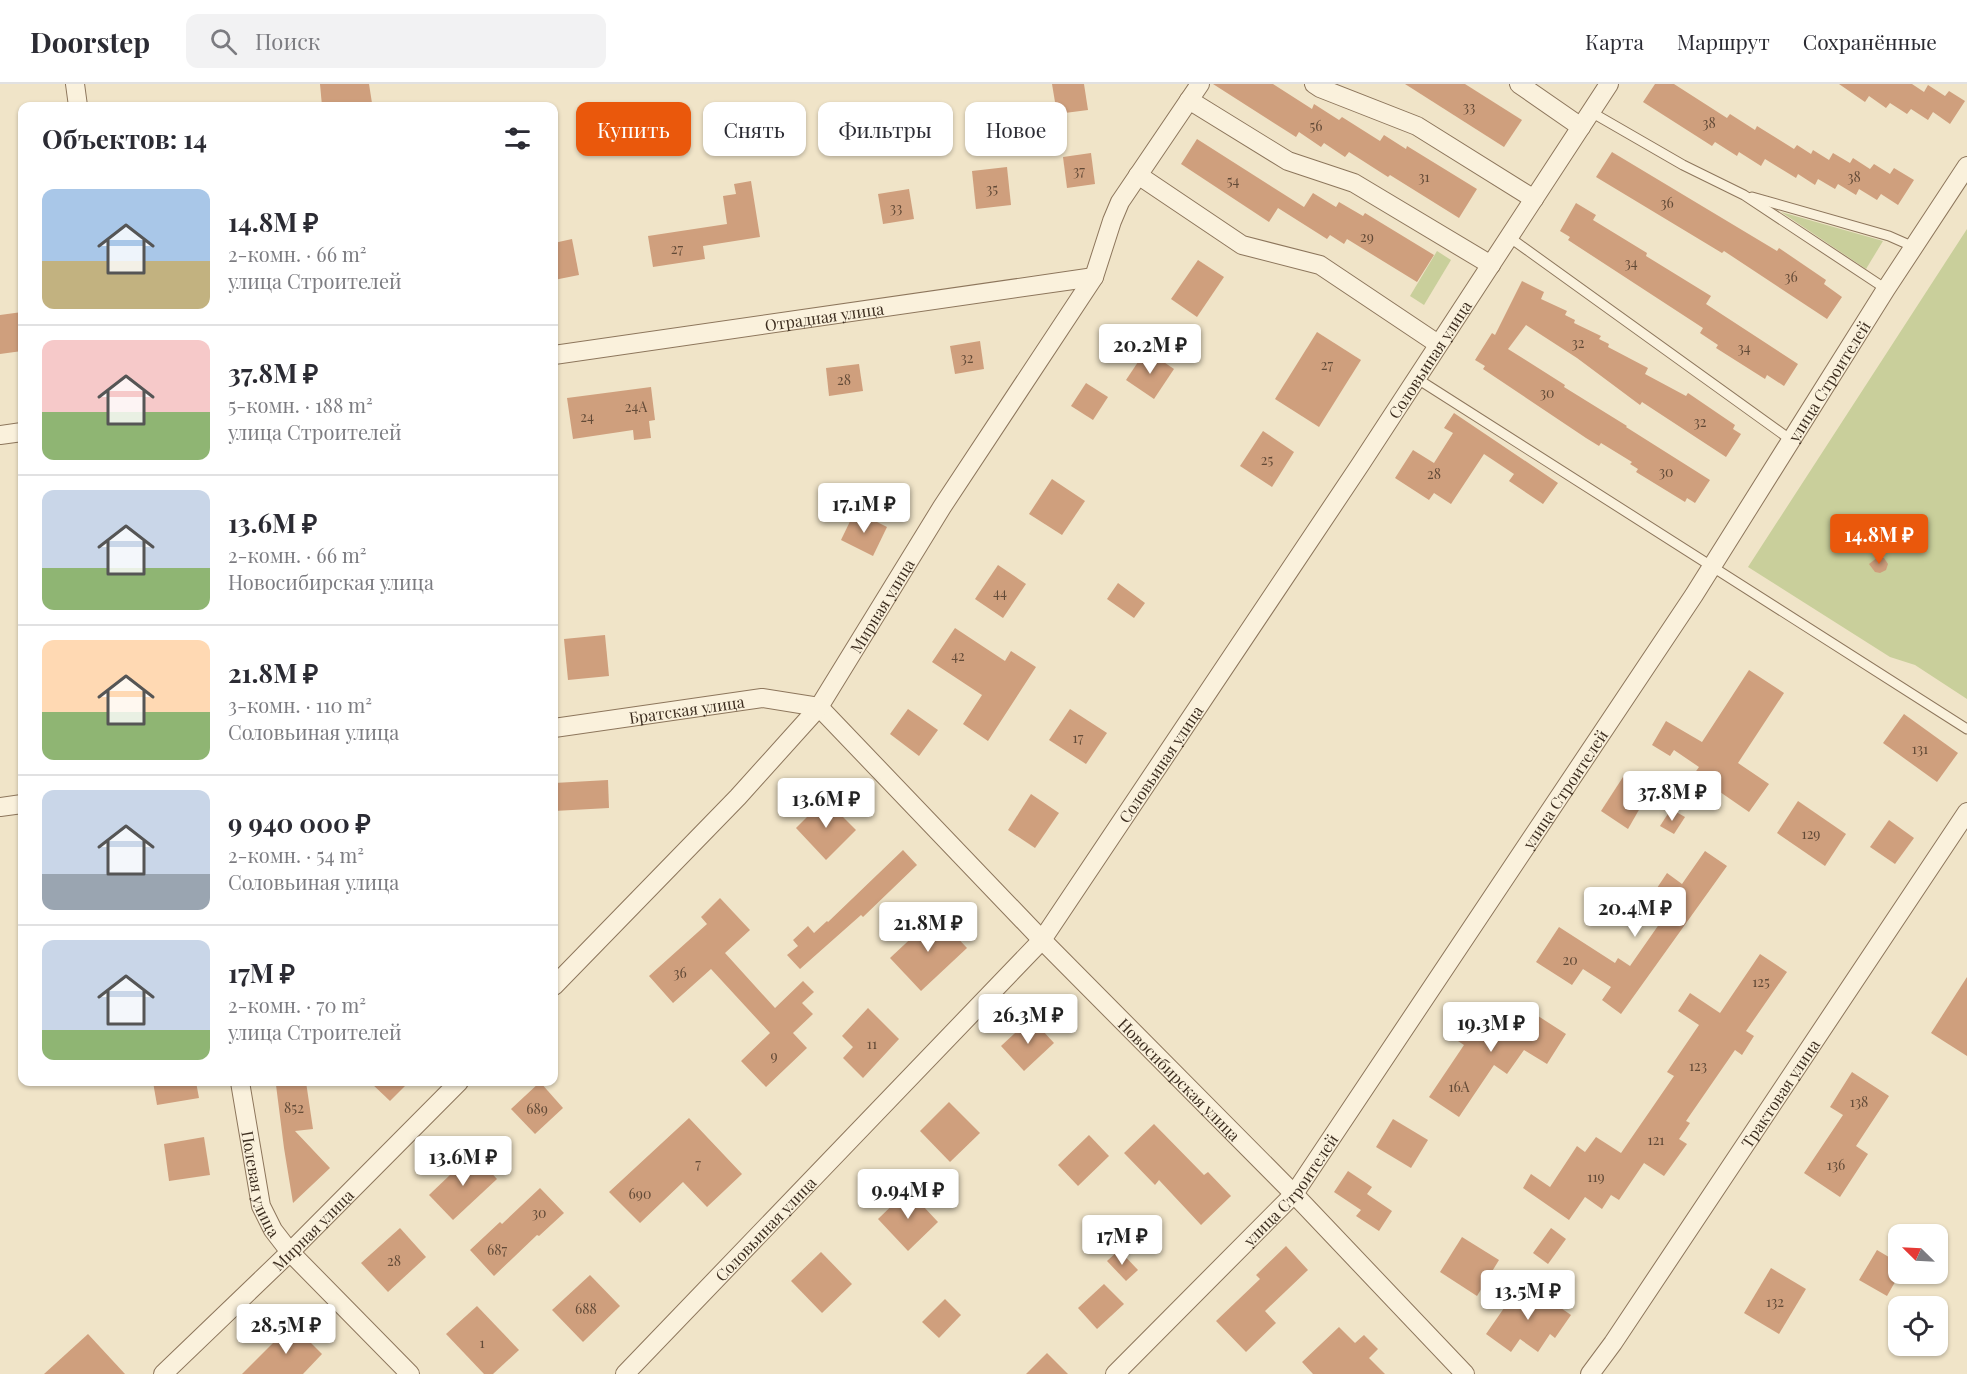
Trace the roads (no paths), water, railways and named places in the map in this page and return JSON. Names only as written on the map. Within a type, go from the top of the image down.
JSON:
[{"type":"street","points":[[75,84],[77,102]]},
{"type":"street","name":"Мирная улица","points":[[558,982],[738,797],[819,707],[942,507],[1094,277],[1120,202],[1200,84]]},
{"type":"street","points":[[1314,84],[1417,126],[1534,199]]},
{"type":"street","points":[[1519,84],[1586,119]]},
{"type":"street","name":"Соловьиная улица","points":[[625,1374],[1042,940],[1610,84]]},
{"type":"street","points":[[1189,100],[1288,161],[1354,183],[1491,265]]},
{"type":"street","name":"улица Строителей","points":[[1115,1374],[1294,1194],[1711,567],[1886,289],[1967,166]]},
{"type":"street","points":[[1138,175],[1242,245],[1320,265],[1438,344]]},
{"type":"street","name":"Отрадная улица","points":[[558,354],[1094,277]]},
{"type":"street","points":[[0,435],[18,433]]},
{"type":"street","name":"Братская улица","points":[[558,727],[762,698],[819,707]]},
{"type":"street","name":"Новосибирская улица","points":[[819,707],[1042,940],[1294,1194],[1465,1374]]},
{"type":"street","points":[[0,807],[18,805]]},
{"type":"street","name":"Трактовая улица","points":[[1590,1374],[1626,1324],[1967,812]]},
{"type":"street","name":"Полевая улица","points":[[241,1086],[261,1206],[273,1230],[290,1252],[410,1374]]},
{"type":"street","name":"Мирная улица","points":[[163,1374],[290,1252],[455,1086]]},
{"type":"lane","points":[[1586,119],[1744,195],[1886,289]]},
{"type":"lane","points":[[1744,195],[1889,236],[1914,246]]},
{"type":"lane","points":[[1509,237],[1791,440]]},
{"type":"lane","points":[[1416,378],[1967,729]]}]
